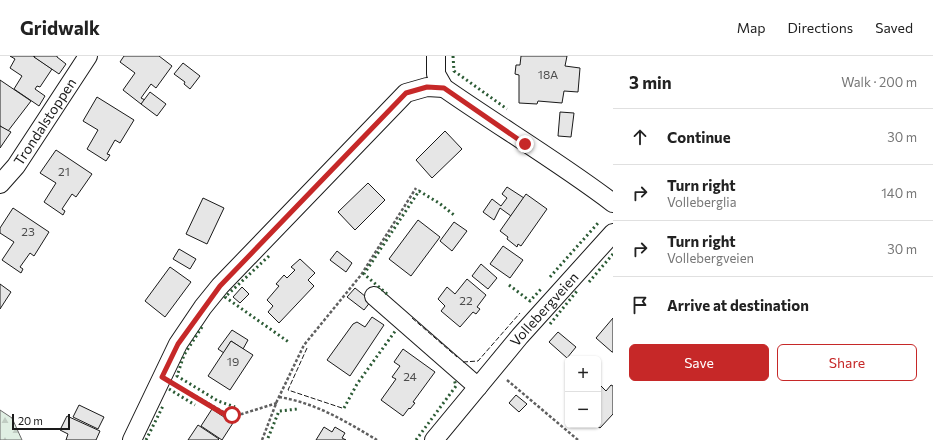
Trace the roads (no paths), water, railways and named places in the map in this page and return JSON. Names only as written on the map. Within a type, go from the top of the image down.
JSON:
[{"type":"street","name":"Trondalstoppen","points":[[0,184],[16,166],[88,56]]},
{"type":"street","points":[[435,56],[440,81],[525,144],[559,164],[613,203]]},
{"type":"street","points":[[132,440],[178,344],[220,286],[425,73],[435,56]]},
{"type":"street","points":[[406,93],[427,87],[440,81]]},
{"type":"street","name":"Vollebergveien","points":[[434,440],[493,368],[613,233]]},
{"type":"street","points":[[374,296],[478,387]]}]
